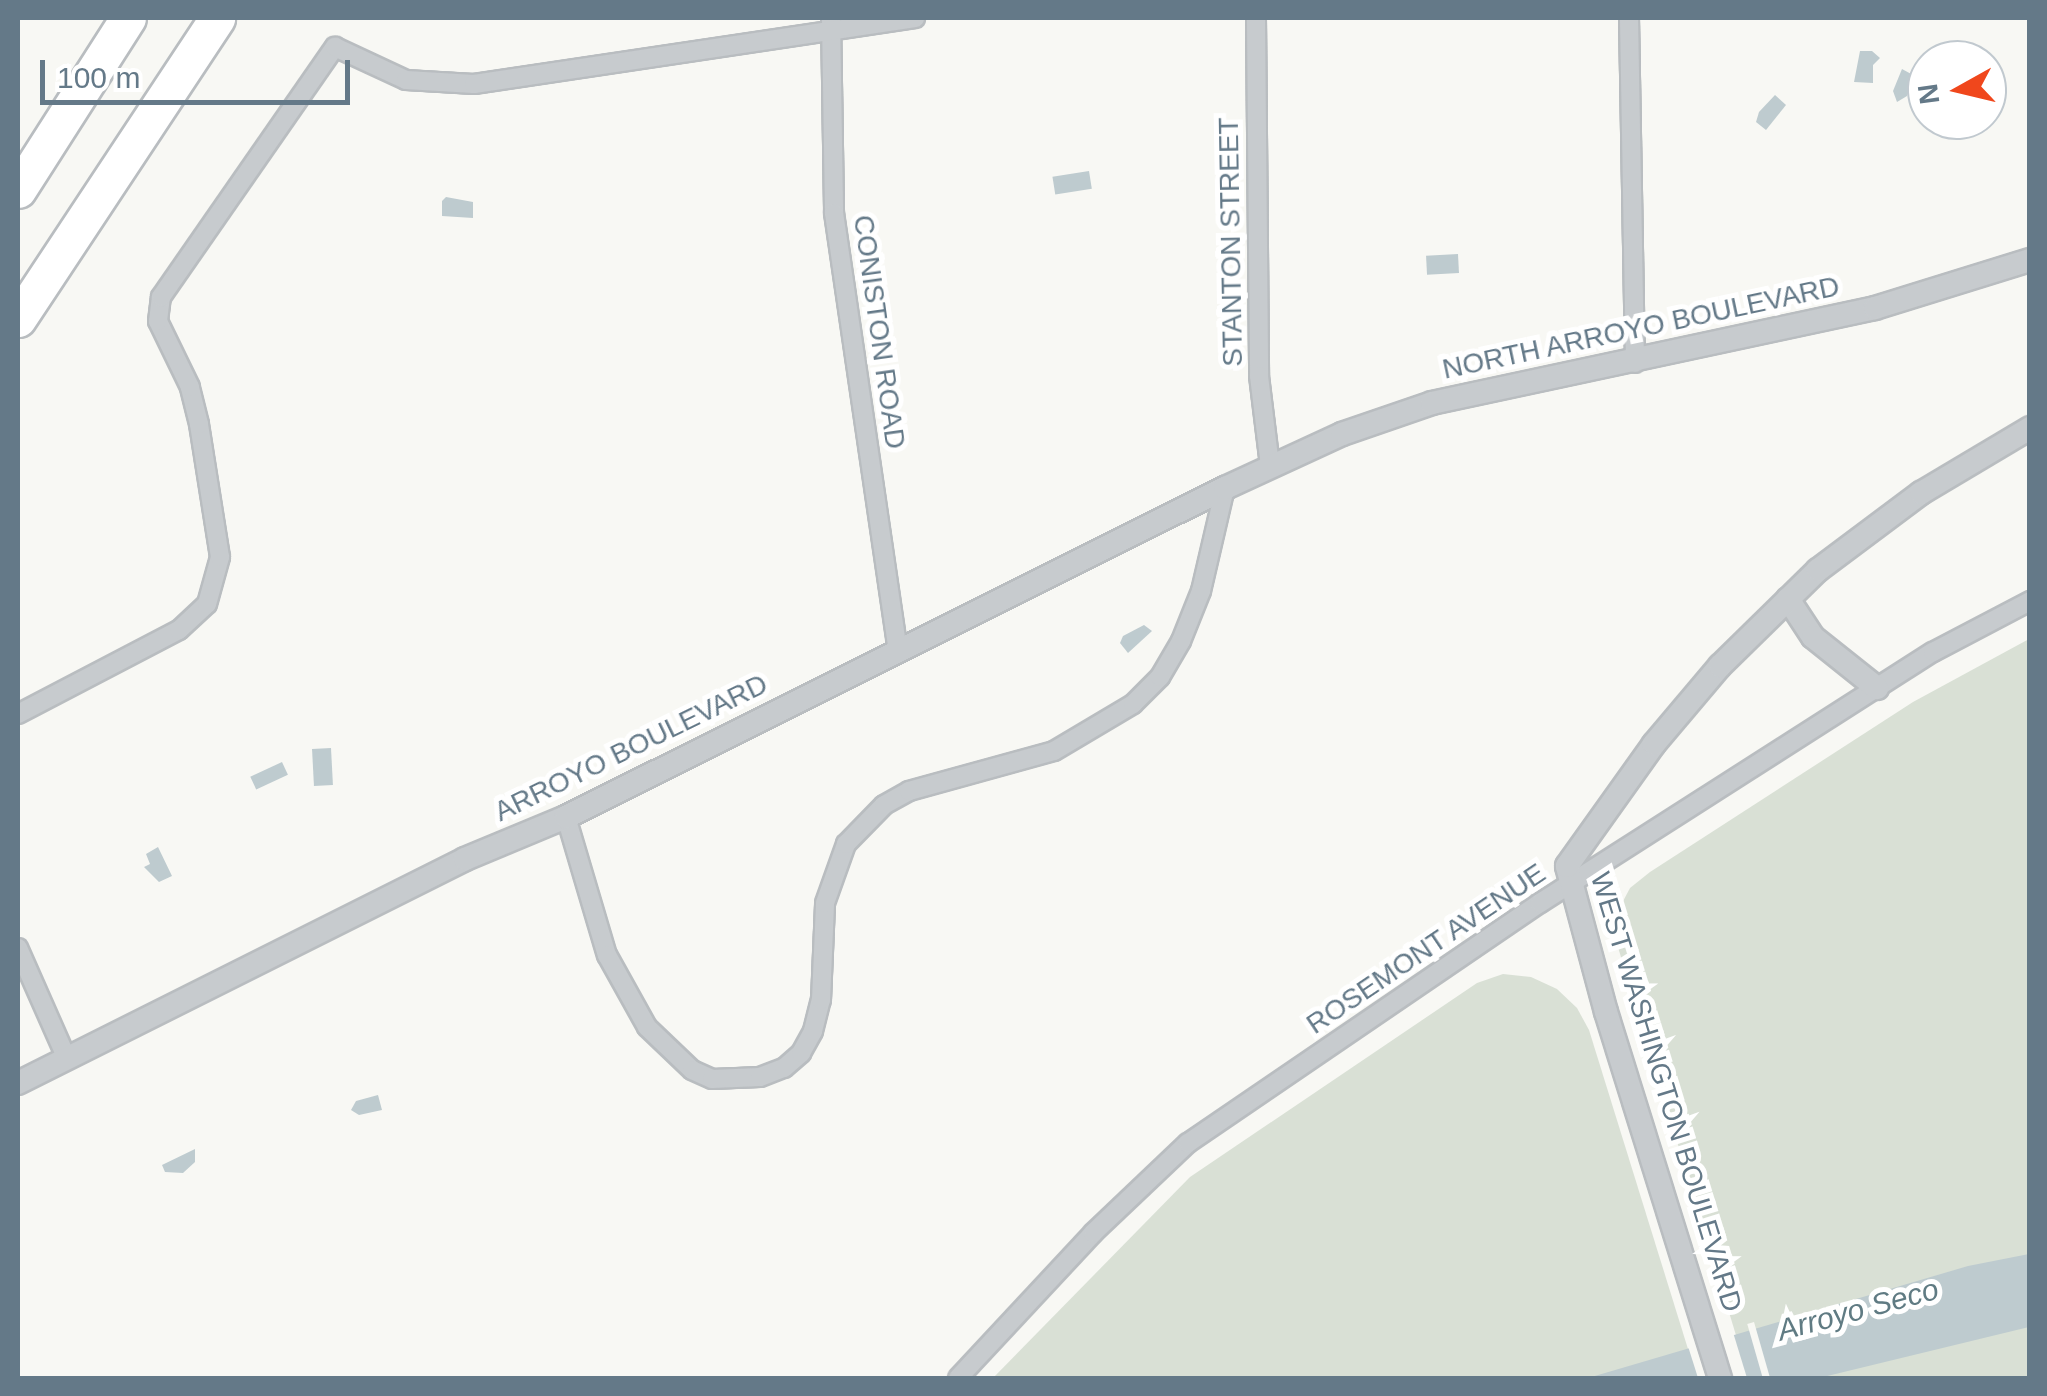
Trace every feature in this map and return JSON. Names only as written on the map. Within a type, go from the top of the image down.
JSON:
[{"type":"highway","points":[[18,190],[128,18]]},
{"type":"highway","points":[[21,314],[217,18]]},
{"type":"street","points":[[18,714],[179,630],[207,604],[220,557],[199,424],[190,387],[158,321],[160,297],[335,47],[406,80],[474,84],[831,24],[915,18]]},
{"type":"street","name":"STANTON STREET","points":[[1256,18],[1259,376],[1270,466]]},
{"type":"street","points":[[1630,18],[1635,363]]},
{"type":"street","name":"CONISTON ROAD","points":[[831,24],[834,213],[898,652]]},
{"type":"street","name":"NORTH ARROYO BOULEVARD","points":[[1270,466],[1342,434],[1432,404],[1875,308],[2030,260]]},
{"type":"street","name":"WEST WASHINGTON BOULEVARD","points":[[1720,1378],[1567,866],[1596,819],[1720,666],[1818,570],[1921,493],[2030,428]]},
{"type":"street","name":"ARROYO BOULEVARD","points":[[18,1082],[465,859],[566,817],[1270,466]]},
{"type":"street","points":[[566,817],[608,955],[647,1028],[692,1070],[712,1079],[748,1079],[784,1068],[801,1053],[813,1031],[821,1000],[825,904],[846,844],[884,805],[909,791],[1054,751],[1133,704],[1160,676],[1182,641],[1202,591],[1225,488]]},
{"type":"street","points":[[1788,599],[1813,637],[1877,688]]},
{"type":"street","name":"ROSEMONT AVENUE","points":[[958,1378],[1094,1233],[1188,1142],[1570,885],[1933,652],[2030,601]]},
{"type":"street","points":[[18,948],[68,1059]]},
{"type":"shaded area","points":[[2029,639],[2029,1378],[1749,1378],[1617,944],[1620,907],[1630,888],[1650,872],[1913,702]]},
{"type":"shaded area","points":[[1503,974],[1531,977],[1557,989],[1577,1008],[1589,1030],[1697,1378],[993,1378],[1190,1177],[1477,983]]},
{"type":"water","points":[[1860,51],[1872,51],[1880,58],[1873,65],[1873,83],[1854,82]]},
{"type":"water","points":[[1902,69],[1907,72],[1907,96],[1897,102],[1893,91]]},
{"type":"water","points":[[1775,95],[1786,105],[1766,130],[1756,122],[1759,112]]},
{"type":"water","points":[[1089,171],[1092,189],[1055,195],[1052,177]]},
{"type":"water","points":[[446,197],[473,202],[473,218],[442,216],[442,201]]},
{"type":"water","points":[[1458,254],[1459,273],[1427,275],[1426,256]]},
{"type":"water","points":[[1144,625],[1152,631],[1128,653],[1120,643],[1123,636]]},
{"type":"water","points":[[331,748],[333,785],[314,786],[312,749]]},
{"type":"water","points":[[282,762],[288,775],[256,789],[250,777]]},
{"type":"water","points":[[158,847],[172,876],[159,882],[144,867],[150,864],[146,854]]},
{"type":"water","points":[[378,1095],[382,1110],[359,1115],[351,1110],[356,1101]]},
{"type":"water","points":[[195,1149],[195,1162],[183,1173],[165,1172],[162,1165]]},
{"type":"water","name":"Arroyo Seco","points":[[2029,1254],[2029,1327],[1819,1378],[1588,1378],[1968,1266]]},
{"type":"pier","points":[[1754,1322],[1770,1378],[1763,1378],[1747,1324]]},
{"type":"pier","points":[[1732,1329],[1747,1378],[1698,1378],[1687,1343]]}]
